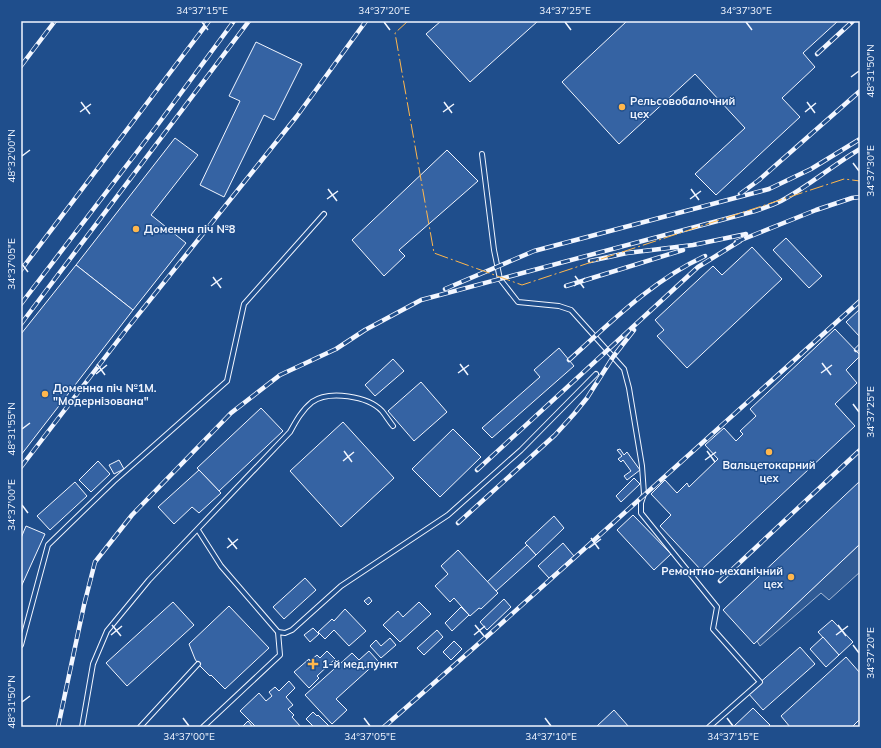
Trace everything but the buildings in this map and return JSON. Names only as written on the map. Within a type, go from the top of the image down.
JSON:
[{"type":"lane","points":[[482,154],[494,250],[500,279],[518,302],[559,306],[571,310],[624,368],[629,388],[642,466],[644,494],[641,503],[641,513],[717,607],[713,629],[760,682],[709,727]]},
{"type":"lane","points":[[21,645],[48,545],[114,481],[227,381],[244,304],[324,214]]},
{"type":"lane","points":[[278,632],[285,633],[292,630],[341,586],[448,515],[521,450],[596,374]]},
{"type":"lane","points":[[82,727],[93,664],[107,631],[149,580],[290,432],[303,410],[313,401],[327,396],[339,395],[367,401],[381,410],[393,426]]},
{"type":"lane","points":[[198,530],[221,566],[278,632],[280,654],[203,727]]},
{"type":"lane","points":[[140,727],[198,664]]},
{"type":"shaded area","points":[[860,544],[860,572],[829,600],[821,593],[760,646],[757,641]]},
{"type":"railway","points":[[21,66],[55,21]]},
{"type":"railway","points":[[21,270],[209,21]]},
{"type":"railway","points":[[21,304],[156,127],[234,21]]},
{"type":"railway","points":[[21,324],[249,21]]},
{"type":"railway","points":[[21,467],[126,330],[297,116],[366,21]]},
{"type":"railway","points":[[817,54],[853,21]]},
{"type":"railway","points":[[740,194],[759,180],[860,91]]},
{"type":"railway","points":[[445,289],[534,251],[769,189],[811,169],[860,139]]},
{"type":"railway","points":[[58,727],[84,605],[95,562],[132,515],[231,413],[280,375],[336,349],[365,330],[421,300],[755,211],[772,205],[801,189],[860,149]]},
{"type":"railway","points":[[736,242],[816,210],[852,198],[860,197]]},
{"type":"railway","points":[[590,261],[627,253],[693,245],[746,234]]},
{"type":"railway","points":[[477,470],[698,267],[740,241]]},
{"type":"railway","points":[[566,286],[683,250]]},
{"type":"railway","points":[[569,360],[650,289],[686,266],[705,256]]},
{"type":"railway","points":[[384,727],[860,301]]},
{"type":"railway","points":[[458,523],[555,435],[587,398],[613,357],[634,330]]},
{"type":"railway","points":[[856,350],[860,346]]},
{"type":"railway","points":[[720,581],[860,450]]},
{"type":"power","points":[[408,21],[395,33],[434,253],[522,285],[844,179],[860,181]]},
{"type":"place","name":"Рельсовобалочний цех","points":[[622,107]]},
{"type":"place","name":"Доменна піч №8","points":[[136,229]]},
{"type":"place","name":"Доменна піч №1М. \"Модернізована\"","points":[[45,394]]},
{"type":"place","name":"Вальцетокарний цех","points":[[769,452]]},
{"type":"place","name":"Ремонтно-механічний цех","points":[[791,577]]},
{"type":"place","name":"1-й мед.пункт","points":[[313,664]]}]
